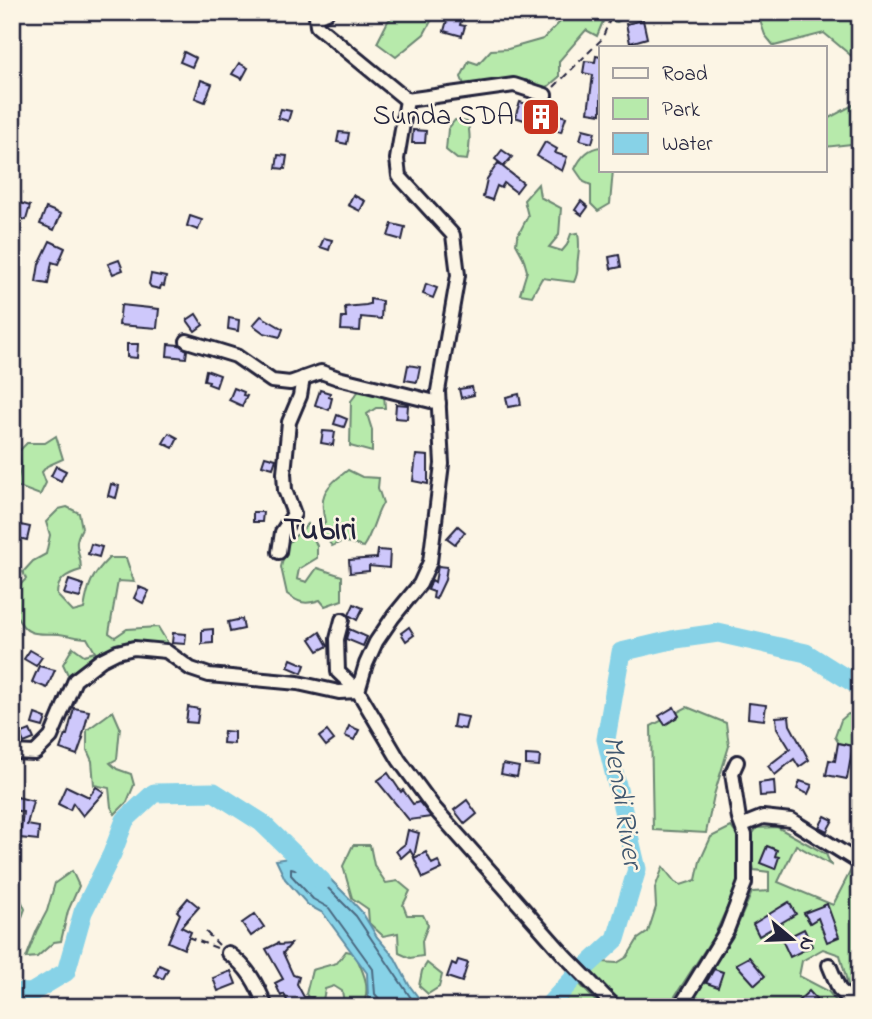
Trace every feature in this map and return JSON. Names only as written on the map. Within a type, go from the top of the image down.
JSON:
[{"type":"street","points":[[327,12],[316,16],[317,26],[407,100],[514,85],[545,95]]},
{"type":"street","points":[[358,691],[376,642],[420,584],[430,562],[442,464],[438,391],[458,275],[453,235],[400,176],[397,159],[407,100]]},
{"type":"street","points":[[187,341],[236,356],[271,382],[290,383],[321,372],[439,403]]},
{"type":"street","points":[[279,552],[282,532],[294,514],[285,490],[284,473],[289,422],[300,396],[303,378]]},
{"type":"street","points":[[342,620],[337,639],[338,672],[358,691],[399,760],[435,809],[615,1007]]},
{"type":"street","points":[[12,752],[35,753],[51,737],[75,680],[101,660],[134,648],[166,651],[191,669],[209,676],[298,683],[339,692],[358,691]]},
{"type":"street","points":[[680,1007],[727,930],[745,883],[745,835],[739,819],[732,773],[737,762]]},
{"type":"street","points":[[743,825],[763,817],[791,820],[860,863]]},
{"type":"street","points":[[228,953],[244,965],[254,979],[266,1007]]},
{"type":"street","points":[[829,965],[839,989],[857,1007]]},
{"type":"path","points":[[545,95],[602,39],[611,17],[608,12]]},
{"type":"path","points":[[206,932],[228,953]]},
{"type":"path","points":[[188,937],[228,953]]},
{"type":"green space","points":[[397,12],[436,12],[424,34],[396,57],[377,43],[388,21]]},
{"type":"green space","points":[[573,12],[629,12],[628,16],[617,22],[604,19],[597,36],[586,30],[559,61],[559,77],[545,89],[526,80],[465,87],[461,77],[469,61],[478,64],[491,50],[508,49],[543,39]]},
{"type":"green space","points":[[757,12],[860,12],[860,63],[824,33],[774,46],[765,35]]},
{"type":"green space","points":[[860,89],[860,143],[826,147],[826,119],[855,104]]},
{"type":"green space","points":[[455,120],[467,122],[470,141],[467,160],[457,159],[446,150],[448,129]]},
{"type":"green space","points":[[599,147],[599,172],[613,172],[610,204],[598,211],[591,204],[591,185],[584,182],[575,169],[579,161],[592,149]]},
{"type":"green space","points":[[538,184],[540,197],[561,208],[559,235],[549,247],[562,251],[571,234],[578,233],[579,246],[574,282],[542,278],[532,296],[520,294],[527,271],[516,244],[528,216],[524,200]]},
{"type":"green space","points":[[361,388],[384,393],[385,408],[376,408],[367,414],[372,430],[372,452],[350,446],[351,401]]},
{"type":"green space","points":[[56,436],[63,459],[47,466],[42,472],[46,483],[40,495],[16,486],[21,466],[19,451],[27,443],[45,443]]},
{"type":"green space","points":[[348,470],[362,477],[379,478],[378,488],[383,503],[363,547],[343,541],[332,546],[318,527],[325,522],[323,497],[326,491]]},
{"type":"green space","points":[[67,507],[79,513],[82,528],[77,545],[81,570],[64,578],[57,595],[73,612],[84,609],[89,587],[98,570],[109,558],[126,558],[134,582],[118,581],[109,633],[115,637],[127,629],[158,627],[169,645],[132,641],[116,644],[69,677],[63,664],[73,647],[84,655],[95,652],[87,638],[34,633],[19,621],[12,593],[26,579],[23,572],[33,561],[46,554],[50,535],[46,522],[59,509]]},
{"type":"green space","points":[[308,524],[317,546],[317,558],[299,569],[297,579],[307,582],[317,568],[342,576],[342,600],[325,606],[320,600],[302,602],[287,594],[281,567],[287,544]]},
{"type":"green space","points":[[687,707],[726,723],[729,746],[706,833],[653,830],[651,726]]},
{"type":"green space","points":[[113,711],[120,727],[117,759],[110,763],[131,774],[134,785],[127,802],[115,814],[111,807],[109,788],[94,785],[92,761],[87,750],[87,730]]},
{"type":"green space","points":[[848,714],[860,716],[860,769],[853,767],[835,737],[841,720]]},
{"type":"green space","points":[[731,827],[740,839],[739,882],[715,934],[668,1007],[627,1007],[589,972],[587,961],[617,963],[627,957],[638,939],[648,932],[656,907],[655,888],[663,867],[675,882],[681,885],[696,880],[700,861],[711,837]]},
{"type":"green space","points":[[777,827],[826,854],[831,865],[796,845],[778,882],[833,905],[852,868],[860,873],[860,1004],[850,993],[840,955],[823,949],[802,961],[799,976],[828,991],[841,1007],[687,1007],[732,938],[752,892],[769,891],[769,872],[754,870],[748,840],[757,828]]},
{"type":"green space","points":[[353,845],[370,845],[374,865],[386,883],[398,881],[410,891],[403,905],[407,915],[423,915],[428,925],[422,941],[423,956],[410,958],[399,953],[398,933],[383,936],[369,923],[368,909],[352,898],[343,866]]},
{"type":"green space","points":[[12,866],[13,882],[25,909],[12,944]]},
{"type":"green space","points":[[72,871],[79,886],[68,911],[61,941],[54,942],[37,957],[26,958],[47,911],[55,883]]},
{"type":"green space","points":[[346,951],[355,953],[366,981],[365,1000],[372,1007],[348,1007],[342,991],[334,986],[325,989],[322,1006],[314,1004],[306,994],[312,970],[337,963]]},
{"type":"green space","points":[[427,963],[442,975],[439,987],[428,994],[419,986]]},
{"type":"green space","points":[[576,980],[601,1007],[567,1007],[567,991]]},
{"type":"water","points":[[288,858],[318,867],[350,899],[395,958],[409,985],[421,1001],[430,1007],[378,1007],[368,997],[367,973],[323,913],[308,905],[285,879],[276,860]]},
{"type":"water","points":[[560,981],[565,1001],[563,1007],[541,1007]]},
{"type":"building","points":[[449,13],[462,17],[460,25],[465,26],[462,36],[444,31]]},
{"type":"building","points":[[643,20],[647,38],[630,43],[626,24]]},
{"type":"building","points":[[184,52],[196,58],[192,67],[180,62]]},
{"type":"building","points":[[596,56],[599,57],[599,114],[588,112],[593,75],[583,73],[585,61],[595,62]]},
{"type":"building","points":[[239,63],[248,68],[242,79],[232,74]]},
{"type":"building","points":[[201,80],[212,84],[205,102],[195,98]]},
{"type":"building","name":"Sunda SDA","points":[[520,102],[566,117],[561,132],[515,117]]},
{"type":"building","points":[[281,109],[291,111],[288,121],[278,118]]},
{"type":"building","points":[[583,129],[595,132],[592,143],[580,140]]},
{"type":"building","points":[[413,130],[426,131],[425,143],[412,143]]},
{"type":"building","points":[[339,132],[349,133],[347,144],[337,142]]},
{"type":"building","points":[[545,142],[557,149],[555,153],[567,157],[562,171],[537,156]]},
{"type":"building","points":[[502,150],[512,157],[504,166],[495,159]]},
{"type":"building","points":[[278,155],[287,156],[285,169],[276,168]]},
{"type":"building","points":[[498,163],[523,183],[516,192],[504,183],[501,188],[497,186],[492,200],[483,197],[487,179]]},
{"type":"building","points":[[353,195],[365,201],[360,211],[348,205]]},
{"type":"building","points":[[581,201],[588,207],[582,215],[575,210]]},
{"type":"building","points":[[17,202],[30,206],[26,220],[13,216]]},
{"type":"building","points":[[46,208],[61,214],[54,230],[40,224]]},
{"type":"building","points":[[190,216],[202,220],[198,230],[187,226]]},
{"type":"building","points":[[392,224],[405,227],[402,240],[388,236]]},
{"type":"building","points":[[324,238],[332,240],[329,250],[320,247]]},
{"type":"building","points":[[50,241],[65,248],[58,264],[52,262],[48,284],[36,282],[39,264]]},
{"type":"building","points":[[619,255],[621,267],[611,269],[609,257]]},
{"type":"building","points":[[119,260],[123,270],[113,274],[108,264]]},
{"type":"building","points":[[151,274],[166,277],[164,286],[161,285],[160,289],[151,287]]},
{"type":"building","points":[[426,284],[437,288],[433,298],[423,294]]},
{"type":"building","points":[[370,299],[382,301],[381,319],[361,317],[360,331],[341,330],[342,317],[346,317],[345,307],[370,304]]},
{"type":"building","points":[[121,305],[159,309],[157,328],[119,325]]},
{"type":"building","points":[[196,314],[203,325],[195,331],[187,320]]},
{"type":"building","points":[[261,316],[283,329],[280,337],[264,333],[253,325]]},
{"type":"building","points":[[229,318],[239,320],[238,331],[228,329]]},
{"type":"building","points":[[127,344],[138,344],[137,358],[127,357]]},
{"type":"building","points":[[168,344],[179,345],[187,350],[186,358],[167,356]]},
{"type":"building","points":[[408,365],[420,367],[417,382],[405,380]]},
{"type":"building","points":[[206,370],[220,375],[216,387],[204,380]]},
{"type":"building","points":[[472,387],[474,395],[461,398],[459,389]]},
{"type":"building","points":[[234,388],[247,396],[242,406],[229,400]]},
{"type":"building","points":[[320,390],[330,393],[329,397],[332,398],[329,410],[315,405]]},
{"type":"building","points":[[519,394],[521,405],[508,407],[506,397]]},
{"type":"building","points":[[396,404],[408,405],[407,419],[395,418]]},
{"type":"building","points":[[337,415],[347,419],[344,427],[334,424]]},
{"type":"building","points":[[323,431],[335,432],[333,445],[321,443]]},
{"type":"building","points":[[169,433],[178,438],[173,448],[163,443]]},
{"type":"building","points":[[416,455],[428,456],[428,484],[413,481]]},
{"type":"building","points":[[265,456],[276,459],[273,468],[262,465]]},
{"type":"building","points":[[56,466],[66,471],[61,481],[51,476]]},
{"type":"building","points":[[111,484],[119,486],[116,498],[108,496]]},
{"type":"building","points":[[253,512],[263,512],[262,522],[253,522]]},
{"type":"building","points":[[16,524],[30,527],[27,540],[14,537]]},
{"type":"building","points":[[458,526],[465,532],[455,544],[447,538]]},
{"type":"building","points":[[91,544],[102,547],[99,557],[88,554]]},
{"type":"building","points":[[378,550],[390,551],[389,568],[369,566],[369,571],[350,573],[349,560],[377,558]]},
{"type":"building","points":[[438,566],[447,567],[445,580],[436,599],[433,598],[434,592],[428,590],[432,580],[435,582]]},
{"type":"building","points":[[69,580],[84,585],[80,598],[64,594]]},
{"type":"building","points":[[139,587],[149,591],[143,603],[134,598]]},
{"type":"building","points":[[354,604],[363,608],[357,620],[349,615]]},
{"type":"building","points":[[242,619],[244,629],[230,632],[228,622]]},
{"type":"building","points":[[409,627],[414,635],[406,641],[401,633]]},
{"type":"building","points":[[213,629],[213,643],[202,644],[202,630]]},
{"type":"building","points":[[349,629],[367,637],[363,646],[346,639]]},
{"type":"building","points":[[320,632],[328,646],[318,651],[310,639]]},
{"type":"building","points":[[173,633],[186,634],[185,644],[172,643]]},
{"type":"building","points":[[30,650],[42,657],[36,666],[24,659]]},
{"type":"building","points":[[291,659],[305,665],[302,673],[288,667]]},
{"type":"building","points":[[39,666],[55,670],[47,688],[32,682]]},
{"type":"building","points":[[749,703],[766,705],[764,720],[748,718]]},
{"type":"building","points":[[188,707],[199,709],[197,723],[186,722]]},
{"type":"building","points":[[674,707],[679,716],[665,725],[659,716]]},
{"type":"building","points":[[74,708],[89,711],[77,755],[60,749],[67,735]]},
{"type":"building","points":[[35,714],[46,718],[43,727],[32,724]]},
{"type":"building","points":[[455,715],[468,717],[465,729],[453,727]]},
{"type":"building","points":[[789,716],[790,725],[809,760],[799,767],[794,759],[775,775],[768,766],[790,749],[777,728],[776,717]]},
{"type":"building","points":[[349,726],[359,730],[354,740],[345,736]]},
{"type":"building","points":[[30,730],[34,739],[24,743],[20,734]]},
{"type":"building","points":[[224,731],[234,732],[234,744],[223,743]]},
{"type":"building","points":[[327,731],[334,740],[326,746],[319,737]]},
{"type":"building","points":[[838,743],[853,746],[847,779],[826,775],[829,760],[835,761]]},
{"type":"building","points":[[526,755],[540,756],[539,766],[526,765]]},
{"type":"building","points":[[503,764],[519,767],[517,777],[501,774]]},
{"type":"building","points":[[388,773],[401,792],[403,790],[413,804],[419,802],[431,817],[409,820],[377,781]]},
{"type":"building","points":[[774,781],[775,795],[760,796],[759,783]]},
{"type":"building","points":[[800,781],[812,785],[808,794],[797,789]]},
{"type":"building","points":[[66,786],[89,797],[96,787],[104,792],[83,816],[73,803],[70,810],[58,804]]},
{"type":"building","points":[[17,797],[33,801],[27,825],[39,827],[38,840],[20,838],[23,812],[14,810]]},
{"type":"building","points":[[467,800],[477,814],[465,824],[454,810]]},
{"type":"building","points":[[825,816],[833,820],[827,831],[819,827]]},
{"type":"building","points":[[408,830],[419,833],[414,857],[410,850],[401,858],[396,851],[405,844]]},
{"type":"building","points":[[767,846],[777,850],[775,856],[779,857],[775,869],[760,863]]},
{"type":"building","points":[[426,852],[432,864],[438,861],[442,869],[423,878],[414,858]]},
{"type":"building","points":[[188,898],[199,907],[181,927],[191,932],[184,949],[168,942],[180,914],[177,911]]},
{"type":"building","points":[[789,902],[796,914],[759,936],[753,924]]},
{"type":"building","points":[[827,904],[839,937],[827,942],[818,918],[810,923],[804,913]]},
{"type":"building","points":[[255,914],[264,927],[251,936],[242,923]]},
{"type":"building","points":[[804,929],[812,946],[790,957],[782,940]]},
{"type":"building","points":[[278,943],[291,944],[283,953],[293,975],[299,977],[297,984],[304,997],[313,997],[307,1007],[290,1007],[275,983],[283,979],[266,949]]},
{"type":"building","points":[[749,957],[765,976],[755,985],[736,964]]},
{"type":"building","points":[[458,960],[468,963],[462,982],[447,977],[452,963],[456,965]]},
{"type":"building","points":[[159,965],[168,969],[163,979],[155,975]]},
{"type":"building","points":[[714,969],[723,972],[718,987],[706,983]]},
{"type":"building","points":[[231,971],[236,984],[218,991],[213,978]]},
{"type":"building","points":[[809,991],[819,1002],[813,1007],[802,1007],[797,1002]]},
{"type":"waterway","name":"Mendi River","points":[[547,1007],[616,939],[637,869],[606,739],[621,652],[676,639],[718,633],[806,653],[860,687]]},
{"type":"waterway","name":"Mendi River","points":[[12,992],[31,993],[66,972],[83,912],[112,854],[125,820],[154,793],[214,792],[261,822],[322,881]]},
{"type":"waterway","points":[[576,976],[606,1007]]},
{"type":"place","name":"Sunda SDA","points":[[541,117]]},
{"type":"district","name":"Tubiri","points":[[320,531]]}]
